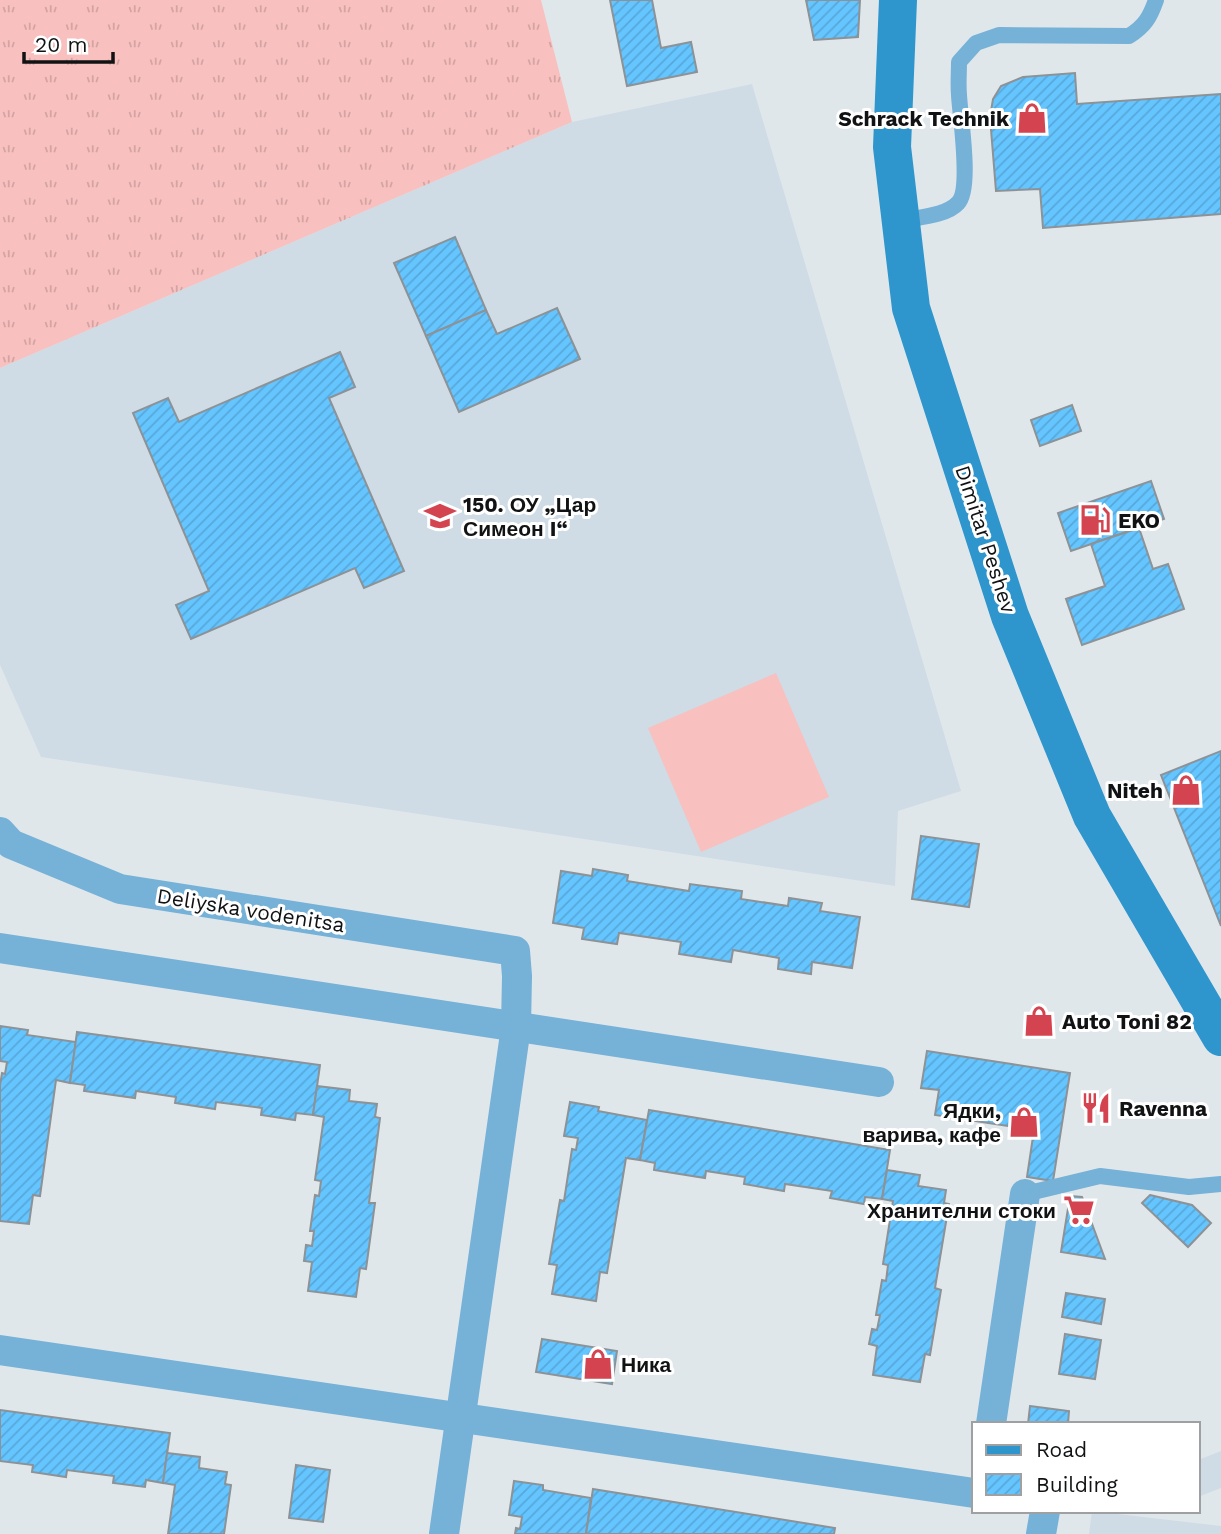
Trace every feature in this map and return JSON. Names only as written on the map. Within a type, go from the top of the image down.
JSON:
[{"type":"main road","name":"Dimitar Peshev","points":[[898,0],[892,147],[911,308],[1010,615],[1092,816],[1221,1037]]},
{"type":"street","name":"Deliyska vodenitsa","points":[[0,832],[12,844],[120,889],[515,951],[516,1027]]},
{"type":"street","points":[[0,948],[880,1082]]},
{"type":"street","points":[[444,1534],[516,1027]]},
{"type":"street","points":[[991,1422],[1025,1195]]},
{"type":"street","points":[[0,1350],[972,1493]]},
{"type":"street","points":[[1041,1534],[1045,1513]]},
{"type":"lane","points":[[901,221],[948,210],[960,202],[964,191],[959,62],[976,43],[999,35],[1129,36],[1141,29],[1149,19],[1156,0]]},
{"type":"lane","points":[[1025,1195],[1100,1177],[1189,1187],[1221,1184]]},
{"type":"shaded area","name":"150. ОУ „Цар Симеон I“","points":[[752,84],[961,791],[898,811],[895,886],[41,757],[0,665],[0,368],[572,122]]},
{"type":"shaded area","points":[[1221,1451],[1221,1488],[1200,1496],[1200,1459]]},
{"type":"shaded area","points":[[1092,1513],[1221,1526],[1221,1534],[1089,1534]]},
{"type":"green space","points":[[0,0],[541,0],[572,122],[0,368]]},
{"type":"green space","points":[[776,673],[829,797],[701,852],[648,728]]},
{"type":"building","points":[[610,0],[652,0],[661,48],[691,42],[697,72],[627,86]]},
{"type":"building","points":[[806,0],[860,0],[858,37],[814,40]]},
{"type":"building","points":[[1075,73],[1077,104],[1221,94],[1221,214],[1043,228],[1040,189],[996,191],[990,117],[993,99],[1001,86],[1023,77]]},
{"type":"building","points":[[455,237],[486,310],[426,336],[394,263]]},
{"type":"building","points":[[557,308],[580,359],[459,412],[426,336],[486,310],[497,334]]},
{"type":"building","points":[[340,352],[355,387],[329,398],[404,571],[364,588],[355,568],[191,639],[176,605],[209,591],[133,413],[168,398],[179,422]]},
{"type":"building","points":[[1072,405],[1081,431],[1040,446],[1031,420]]},
{"type":"building","points":[[1151,481],[1164,519],[1071,551],[1058,513]]},
{"type":"building","points":[[1139,528],[1153,569],[1168,564],[1184,609],[1082,645],[1066,599],[1105,586],[1091,544]]},
{"type":"building","points":[[1221,751],[1221,926],[1161,775]]},
{"type":"building","points":[[921,836],[979,844],[969,907],[912,899]]},
{"type":"building","points":[[593,869],[628,875],[627,881],[689,891],[690,884],[742,891],[741,899],[788,906],[789,898],[822,903],[820,911],[860,917],[852,968],[812,962],[811,974],[778,969],[779,958],[733,950],[731,962],[679,954],[681,942],[619,933],[617,944],[582,939],[584,928],[553,923],[561,871],[592,876]]},
{"type":"building","points":[[0,1026],[28,1030],[27,1035],[76,1042],[70,1083],[56,1080],[40,1196],[33,1195],[29,1224],[0,1221],[0,1085],[7,1062],[0,1061]]},
{"type":"building","points":[[77,1032],[320,1065],[313,1115],[296,1113],[295,1120],[261,1115],[262,1108],[255,1107],[216,1102],[215,1109],[175,1103],[176,1097],[136,1091],[135,1098],[84,1091],[85,1085],[70,1083]]},
{"type":"building","name":"Ядки, варива, кафе","points":[[927,1051],[1070,1073],[1053,1181],[1027,1177],[1034,1130],[935,1115],[939,1090],[921,1088]]},
{"type":"building","points":[[317,1086],[350,1090],[349,1101],[377,1104],[375,1117],[380,1118],[369,1203],[375,1203],[366,1269],[360,1268],[356,1297],[308,1291],[312,1262],[304,1261],[306,1245],[312,1246],[314,1231],[310,1231],[315,1195],[319,1196],[321,1181],[315,1180],[324,1117],[313,1115]]},
{"type":"building","points":[[570,1102],[599,1107],[598,1111],[647,1120],[640,1160],[626,1158],[607,1273],[600,1272],[596,1301],[552,1294],[557,1265],[549,1264],[560,1200],[564,1201],[572,1149],[576,1150],[578,1138],[564,1136]]},
{"type":"building","points":[[649,1110],[890,1150],[882,1199],[865,1197],[864,1204],[830,1198],[832,1191],[785,1184],[784,1191],[744,1184],[745,1177],[706,1171],[705,1178],[654,1170],[655,1163],[640,1160]]},
{"type":"building","points":[[887,1170],[920,1175],[918,1186],[946,1190],[944,1203],[949,1204],[935,1288],[941,1290],[930,1355],[925,1354],[920,1382],[873,1375],[877,1346],[869,1344],[872,1329],[877,1330],[880,1315],[876,1315],[882,1280],[886,1281],[888,1265],[883,1264],[893,1201],[882,1199]]},
{"type":"building","points":[[1150,1195],[1192,1205],[1211,1223],[1188,1247],[1142,1203]]},
{"type":"building","points":[[1070,1196],[1082,1197],[1105,1259],[1061,1252]]},
{"type":"building","points":[[1066,1293],[1105,1299],[1101,1324],[1062,1317]]},
{"type":"building","points":[[1065,1334],[1101,1340],[1095,1379],[1059,1374]]},
{"type":"building","points":[[542,1339],[617,1351],[612,1384],[536,1372]]},
{"type":"building","points":[[1030,1406],[1069,1411],[1068,1422],[1028,1422]]},
{"type":"building","points":[[0,1410],[170,1433],[163,1483],[146,1480],[145,1487],[113,1483],[114,1476],[67,1470],[66,1477],[32,1472],[33,1465],[0,1461]]},
{"type":"building","points":[[167,1453],[200,1457],[199,1468],[227,1472],[225,1484],[231,1485],[224,1534],[168,1534],[175,1485],[163,1483]]},
{"type":"building","points":[[296,1465],[330,1470],[323,1522],[289,1518]]},
{"type":"building","points":[[514,1481],[543,1485],[543,1490],[591,1498],[586,1534],[515,1534],[516,1528],[520,1529],[522,1517],[509,1515]]},
{"type":"building","points":[[593,1489],[835,1528],[834,1534],[586,1534]]},
{"type":"place","name":"Schrack Technik","points":[[1032,118]]},
{"type":"place","name":"150. ОУ „Цар Симеон I“","points":[[440,516]]},
{"type":"place","name":"EKO","points":[[1095,520]]},
{"type":"place","name":"Niteh","points":[[1186,790]]},
{"type":"place","name":"Auto Toni 82","points":[[1039,1021]]},
{"type":"place","name":"Ravenna","points":[[1096,1108]]},
{"type":"place","name":"Ядки, варива, кафе","points":[[1024,1122]]},
{"type":"place","name":"Хранителни стоки","points":[[1079,1210]]},
{"type":"place","name":"Ника","points":[[598,1364]]}]
